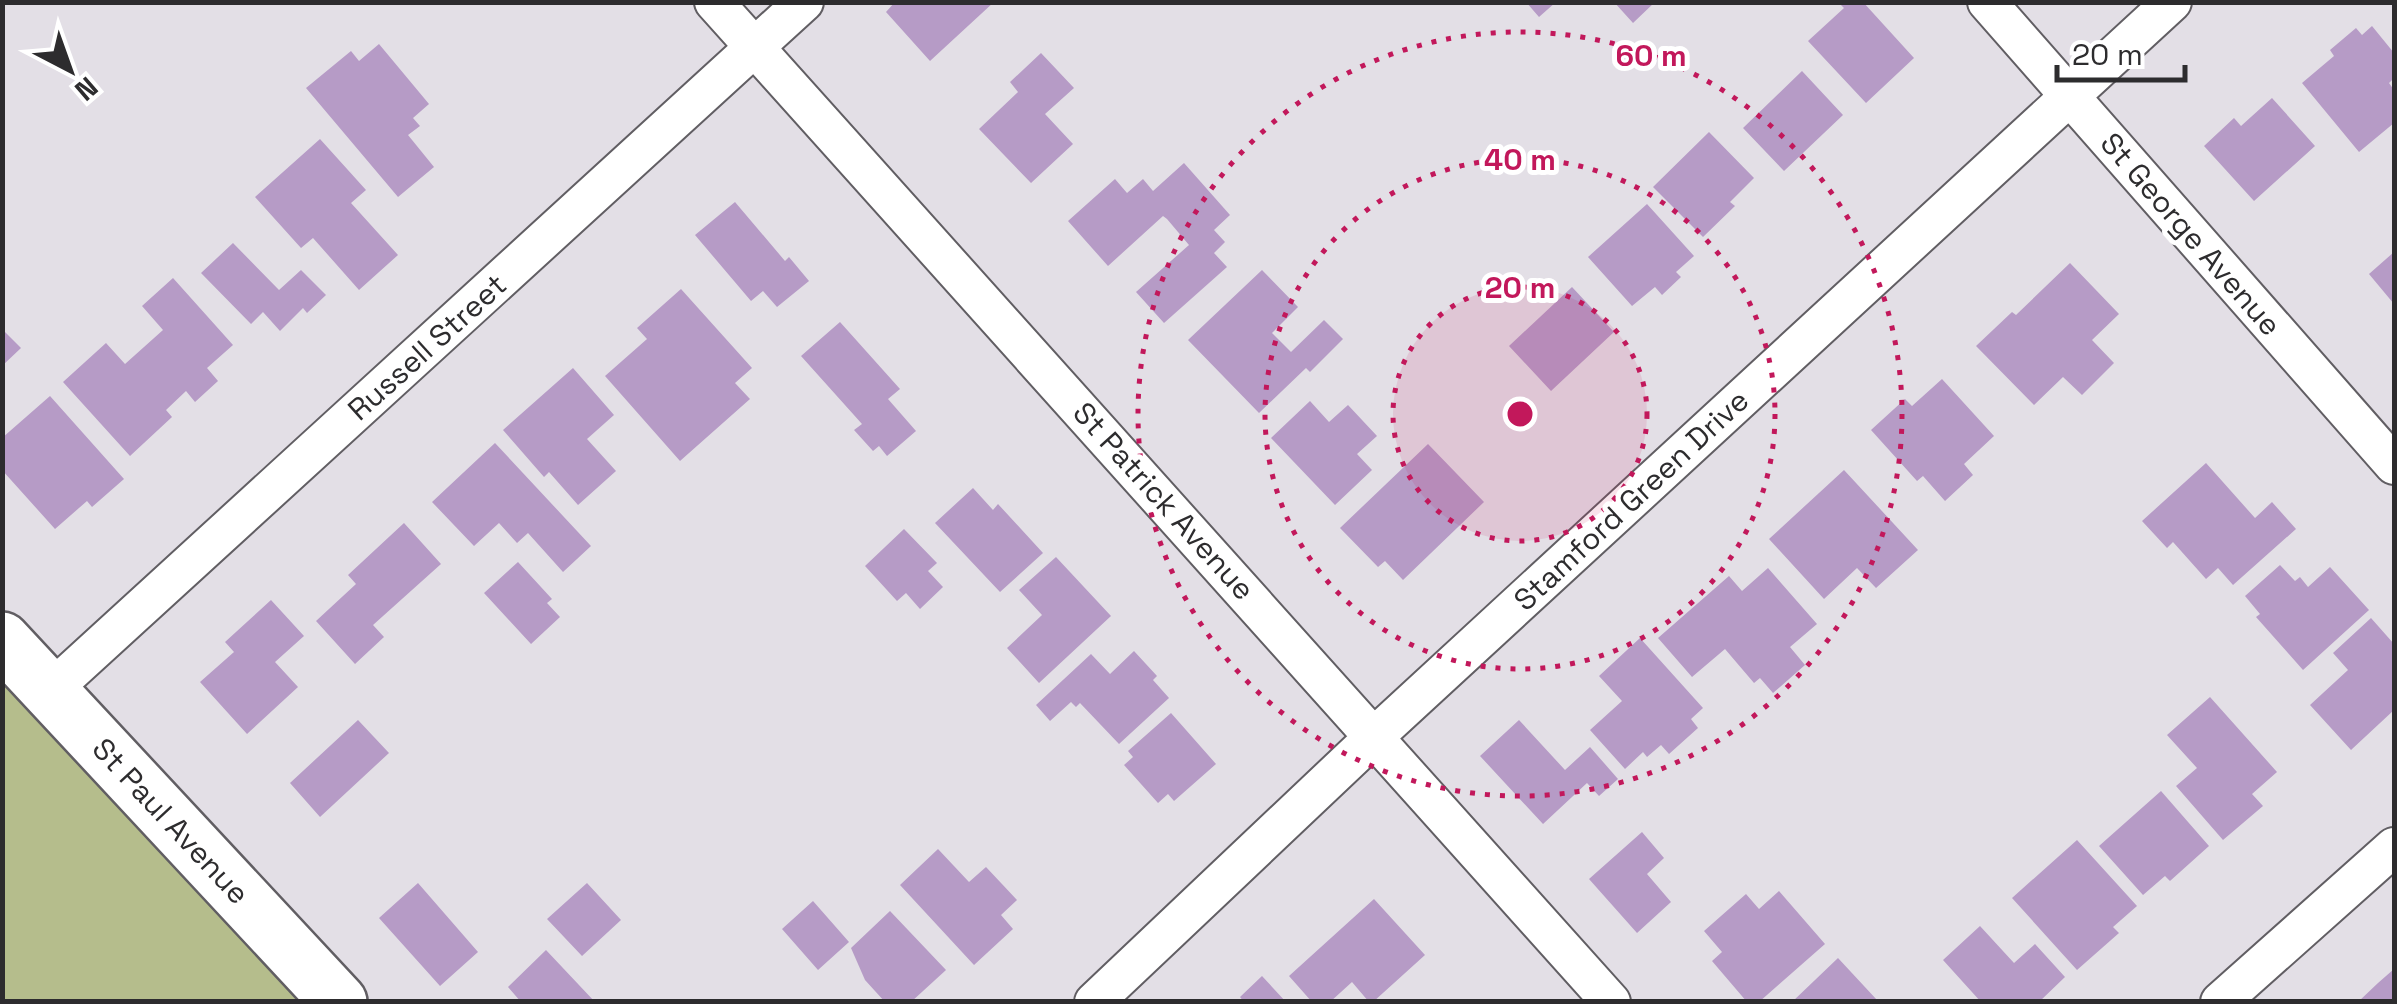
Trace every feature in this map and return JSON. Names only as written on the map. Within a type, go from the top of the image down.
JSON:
[{"type":"main road","name":"St Paul Avenue","points":[[2,640],[339,1002]]},
{"type":"street","name":"St Patrick Avenue","points":[[714,2],[1611,1002]]},
{"type":"street","name":"Russell Street","points":[[50,691],[804,2]]},
{"type":"street","name":"St George Avenue","points":[[1987,2],[2394,465]]},
{"type":"street","name":"Stamford Green Drive","points":[[1094,1002],[1375,736],[2172,2]]},
{"type":"street","points":[[2220,1002],[2394,847]]},
{"type":"green space","points":[[3,683],[300,1001],[3,1001]]},
{"type":"building","points":[[895,2],[994,2],[930,61],[886,12]]},
{"type":"building","points":[[1526,2],[1556,2],[1539,17]]},
{"type":"building","points":[[1614,2],[1655,2],[1633,23]]},
{"type":"building","points":[[1838,2],[1863,2],[1914,58],[1866,103],[1808,41],[1844,8]]},
{"type":"building","points":[[2372,26],[2394,53],[2394,78],[2389,83],[2394,90],[2394,123],[2359,152],[2302,83],[2334,56],[2330,50],[2356,28],[2362,35]]},
{"type":"building","points":[[379,44],[429,104],[413,118],[420,126],[408,135],[434,167],[398,197],[306,88],[351,51],[359,61]]},
{"type":"building","points":[[1041,53],[1074,88],[1045,114],[1073,144],[1031,183],[979,129],[1018,92],[1010,82]]},
{"type":"building","points":[[1802,71],[1843,115],[1784,171],[1743,128]]},
{"type":"building","points":[[2272,98],[2315,146],[2254,201],[2204,146],[2234,118],[2241,126]]},
{"type":"building","points":[[1709,132],[1754,178],[1730,202],[1735,206],[1703,237],[1653,187]]},
{"type":"building","points":[[320,139],[366,190],[351,203],[398,255],[359,290],[313,238],[301,248],[255,197]]},
{"type":"building","points":[[1184,163],[1230,215],[1214,230],[1225,242],[1214,253],[1227,267],[1164,323],[1136,292],[1189,245],[1167,219],[1163,216],[1108,266],[1068,221],[1115,179],[1127,193],[1143,179],[1153,191]]},
{"type":"building","points":[[735,202],[785,261],[789,257],[809,281],[777,307],[763,291],[751,301],[695,235]]},
{"type":"building","points":[[1647,204],[1694,256],[1676,272],[1681,277],[1662,295],[1655,287],[1632,306],[1588,257]]},
{"type":"building","points":[[233,243],[279,290],[301,270],[326,295],[307,313],[303,308],[280,331],[263,312],[251,324],[201,273]]},
{"type":"building","points":[[2394,252],[2394,304],[2369,274]]},
{"type":"building","points":[[2070,263],[2119,314],[2092,340],[2114,363],[2082,395],[2063,377],[2034,405],[1976,346],[2012,312],[2016,315]]},
{"type":"building","points":[[1262,270],[1298,307],[1272,333],[1291,352],[1324,320],[1343,339],[1259,413],[1188,340]]},
{"type":"building","points":[[173,278],[233,345],[207,368],[218,381],[195,402],[186,391],[166,410],[172,417],[130,456],[63,382],[106,343],[125,364],[163,330],[142,306]]},
{"type":"building","points":[[1572,287],[1614,332],[1551,391],[1509,346]]},
{"type":"building","points":[[681,289],[752,368],[735,383],[750,399],[680,461],[605,376],[647,339],[637,328]]},
{"type":"building","points":[[840,322],[900,389],[888,399],[916,431],[887,456],[879,446],[873,451],[854,430],[862,424],[801,356]]},
{"type":"building","points":[[2,329],[21,348],[2,366]]},
{"type":"building","points":[[573,368],[614,415],[587,439],[616,471],[578,505],[549,472],[544,477],[503,430]]},
{"type":"building","points":[[1942,379],[1994,436],[1964,464],[1973,475],[1945,501],[1923,476],[1917,481],[1871,430],[1905,399],[1912,406]]},
{"type":"building","points":[[50,396],[124,479],[92,507],[87,501],[55,529],[2,470],[2,438]]},
{"type":"building","points":[[1310,401],[1329,422],[1348,405],[1377,436],[1357,454],[1372,470],[1335,505],[1271,438]]},
{"type":"building","points":[[495,443],[591,546],[563,572],[528,533],[517,543],[499,523],[474,546],[432,502]]},
{"type":"building","points":[[1428,444],[1484,502],[1403,580],[1385,561],[1378,567],[1340,528]]},
{"type":"building","points":[[2206,463],[2255,518],[2272,502],[2296,529],[2233,585],[2218,568],[2206,579],[2173,542],[2167,548],[2142,521]]},
{"type":"building","points":[[1844,470],[1918,550],[1876,588],[1857,568],[1824,599],[1769,539]]},
{"type":"building","points":[[973,488],[993,510],[998,504],[1043,553],[1000,592],[935,523]]},
{"type":"building","points":[[404,523],[441,564],[373,625],[384,637],[355,664],[316,621],[356,584],[348,575]]},
{"type":"building","points":[[904,529],[937,563],[928,571],[943,587],[920,609],[906,593],[897,601],[865,566]]},
{"type":"building","points":[[1056,557],[1111,616],[1039,683],[1007,648],[1042,615],[1019,590]]},
{"type":"building","points":[[518,562],[552,599],[547,603],[560,617],[531,644],[484,593]]},
{"type":"building","points":[[2280,565],[2295,581],[2300,577],[2308,587],[2330,567],[2369,610],[2303,670],[2256,617],[2260,614],[2245,596]]},
{"type":"building","points":[[1768,568],[1817,624],[1790,647],[1805,665],[1773,693],[1760,678],[1754,683],[1725,649],[1692,677],[1658,638],[1729,576],[1742,591]]},
{"type":"building","points":[[271,600],[304,636],[275,662],[298,687],[247,734],[200,682],[234,652],[225,642]]},
{"type":"building","points":[[2371,618],[2394,644],[2394,710],[2351,750],[2310,705],[2348,670],[2333,653]]},
{"type":"building","points":[[1640,638],[1703,708],[1691,719],[1698,728],[1669,754],[1661,745],[1647,757],[1643,752],[1625,769],[1590,730],[1622,701],[1599,676]]},
{"type":"building","points":[[1134,651],[1157,676],[1153,680],[1169,698],[1119,744],[1080,703],[1076,707],[1071,702],[1050,721],[1036,705],[1091,654],[1110,674]]},
{"type":"building","points":[[2210,697],[2277,772],[2252,794],[2263,806],[2223,840],[2176,786],[2197,768],[2167,735]]},
{"type":"building","points":[[1171,713],[1216,764],[1174,801],[1168,794],[1158,803],[1124,765],[1133,757],[1128,751]]},
{"type":"building","points":[[358,720],[389,753],[320,817],[290,783]]},
{"type":"building","points":[[1519,720],[1565,770],[1590,747],[1618,779],[1599,796],[1587,783],[1543,824],[1480,756]]},
{"type":"building","points":[[2161,791],[2209,846],[2170,881],[2165,876],[2143,895],[2099,846]]},
{"type":"building","points":[[1642,832],[1664,858],[1647,874],[1671,902],[1637,933],[1589,879]]},
{"type":"building","points":[[2077,840],[2137,906],[2113,927],[2119,933],[2077,970],[2012,898]]},
{"type":"building","points":[[938,849],[969,882],[986,867],[1017,900],[1001,915],[1013,929],[974,965],[900,885]]},
{"type":"building","points":[[418,883],[478,952],[440,986],[379,918]]},
{"type":"building","points":[[587,883],[621,920],[582,956],[547,919]]},
{"type":"building","points":[[1779,891],[1825,944],[1759,1002],[1747,1002],[1712,961],[1722,952],[1704,931],[1746,894],[1759,909]]},
{"type":"building","points":[[1374,899],[1425,955],[1373,1002],[1352,982],[1330,1002],[1312,1002],[1289,976]]},
{"type":"building","points":[[813,901],[849,942],[818,970],[782,929]]},
{"type":"building","points":[[890,911],[946,970],[911,1002],[885,1002],[865,980],[851,948]]},
{"type":"building","points":[[1980,926],[2014,963],[2035,944],[2065,977],[2039,1002],[1981,1002],[1943,960]]},
{"type":"building","points":[[546,950],[595,1002],[521,1002],[508,987]]},
{"type":"building","points":[[1838,958],[1877,1000],[1792,1002]]},
{"type":"building","points":[[2394,969],[2394,1002],[2358,1002],[2378,983]]},
{"type":"building","points":[[1262,976],[1286,1002],[1244,1002],[1240,997]]}]
